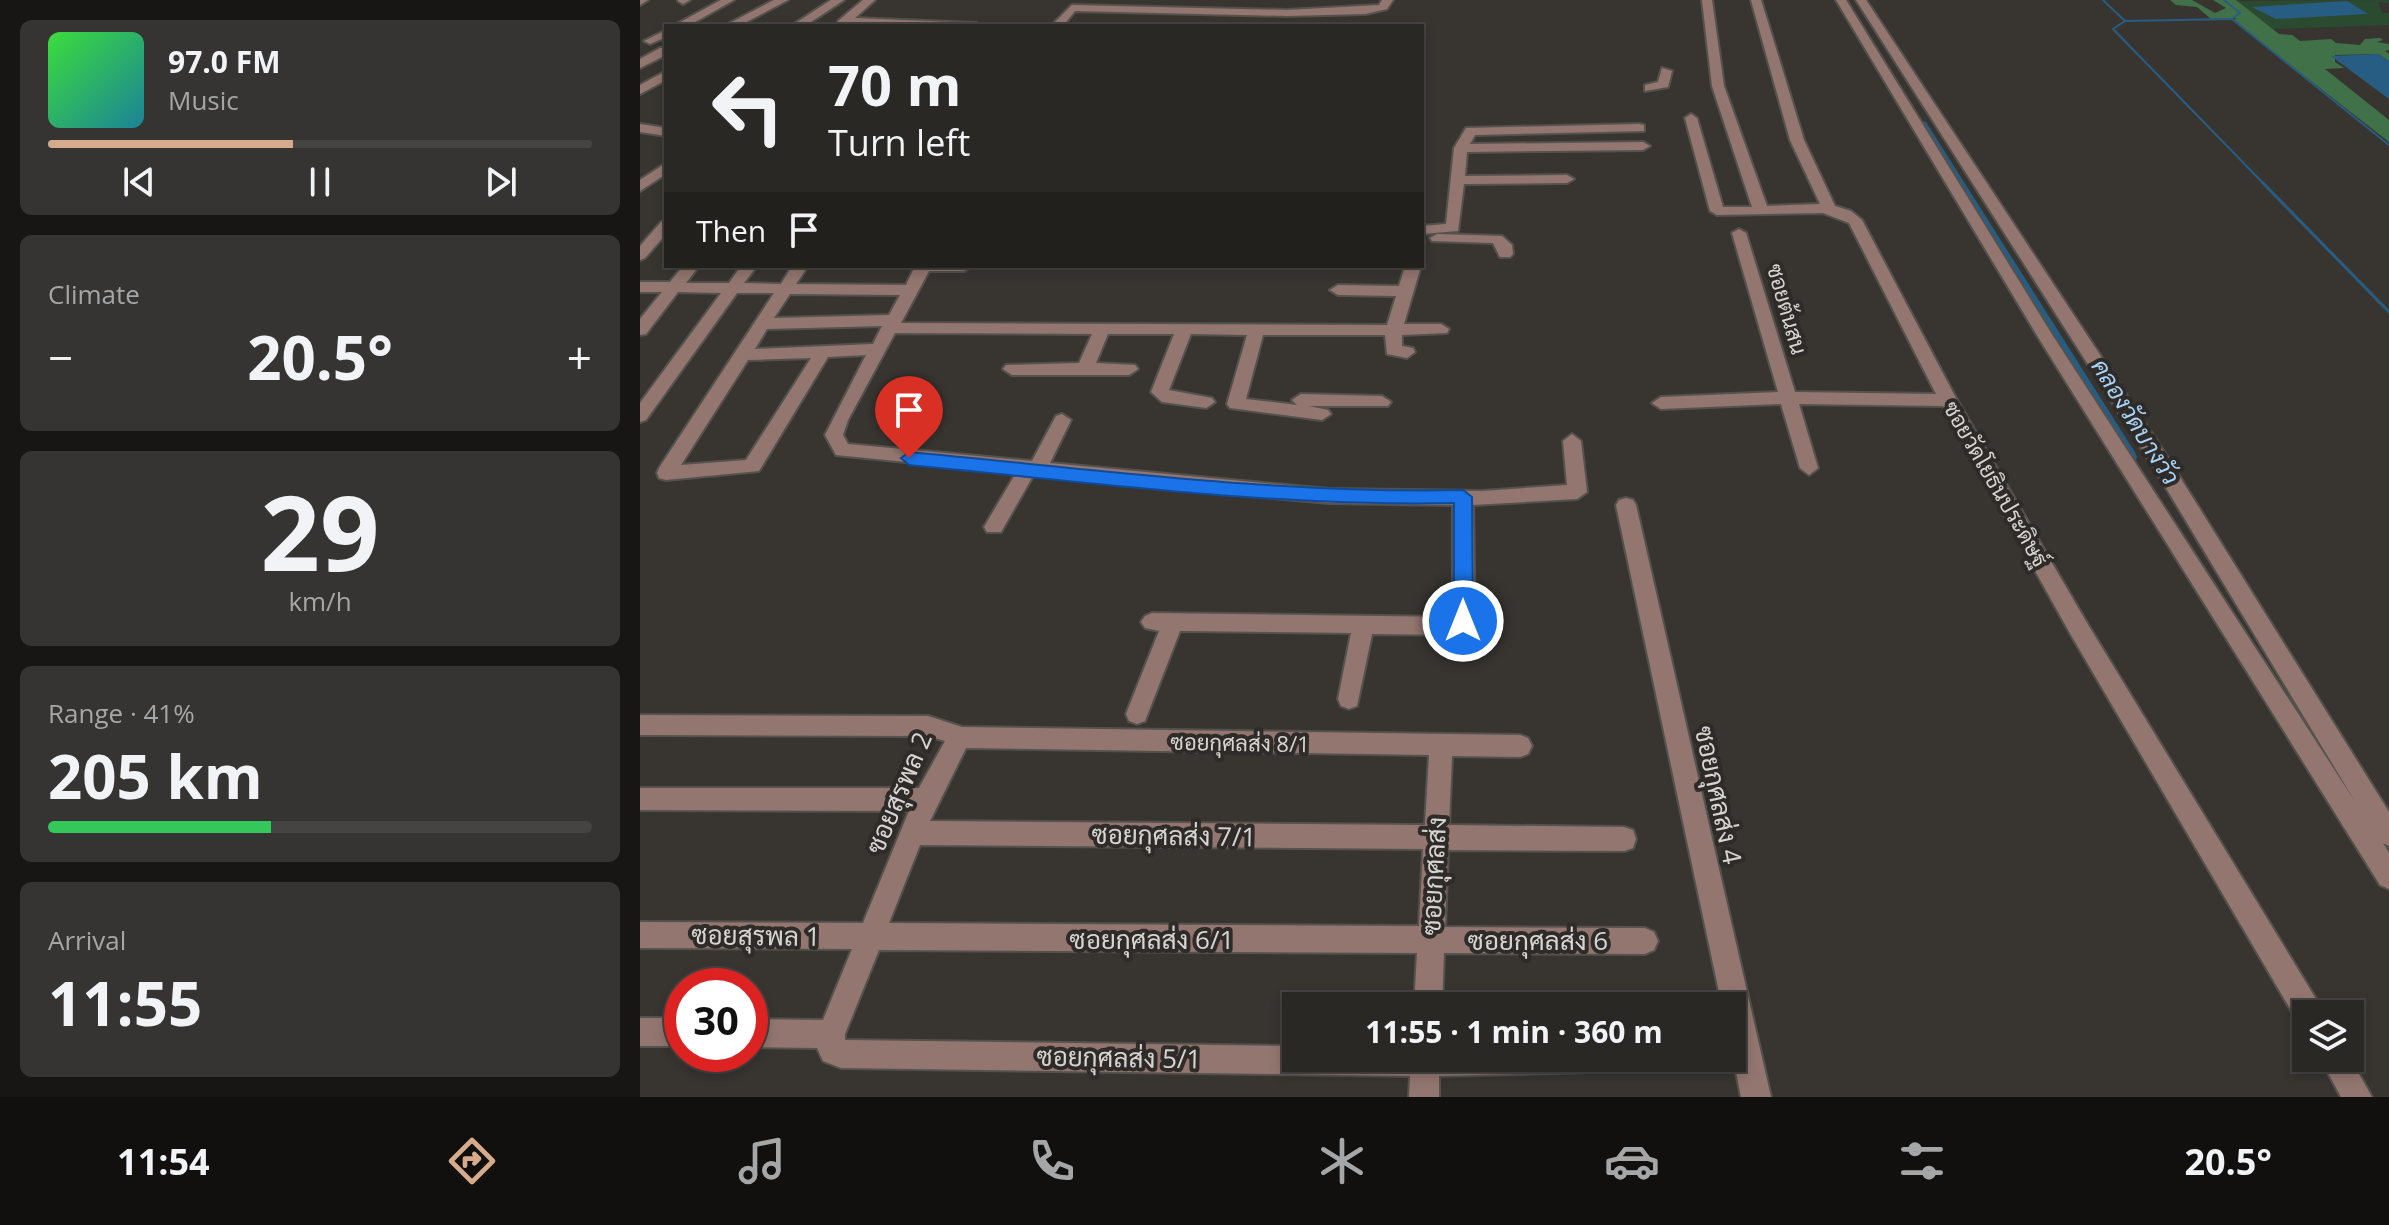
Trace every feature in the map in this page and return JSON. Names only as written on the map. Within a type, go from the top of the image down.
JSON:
[{"type":"street","points":[[683,24],[729,0]]},
{"type":"street","points":[[758,24],[753,22],[752,14],[762,0]]},
{"type":"street","points":[[734,24],[783,0]]},
{"type":"street","points":[[800,24],[839,0]]},
{"type":"street","points":[[842,24],[870,0]]},
{"type":"street","points":[[1287,13],[1293,0]]},
{"type":"street","points":[[1059,24],[1072,8],[1287,13],[1365,11],[1383,7],[1388,0]]},
{"type":"street","points":[[1707,0],[1718,86],[1722,156],[1718,212],[1829,209],[1797,140],[1756,0]]},
{"type":"street","points":[[1841,0],[2046,337],[2389,876]]},
{"type":"street","points":[[1861,0],[2161,463],[2389,834]]},
{"type":"street","points":[[650,41],[664,34]]},
{"type":"street","points":[[640,64],[664,51]]},
{"type":"street","points":[[1649,88],[1664,84],[1666,71]]},
{"type":"street","points":[[640,90],[664,76]]},
{"type":"street","points":[[1691,118],[1761,211]]},
{"type":"street","points":[[640,128],[664,132]]},
{"type":"street","points":[[1424,235],[1453,228],[1461,148],[1467,134],[1480,129],[1639,128]]},
{"type":"street","points":[[1461,148],[1643,146]]},
{"type":"street","points":[[640,187],[664,169]]},
{"type":"street","points":[[1457,180],[1567,179]]},
{"type":"street","name":"ซอยวัดโยธินประดิษฐ์","points":[[1829,209],[1847,214],[1855,220],[1948,400],[2079,629],[2301,1000]]},
{"type":"street","points":[[640,255],[664,227]]},
{"type":"street","name":"ซอยต้นสน","points":[[1739,233],[1809,468]]},
{"type":"street","points":[[1424,235],[1497,239],[1504,245],[1505,254]]},
{"type":"street","points":[[640,330],[689,268]]},
{"type":"street","points":[[640,416],[748,268]]},
{"type":"street","points":[[799,268],[666,473],[752,466],[823,351]]},
{"type":"street","points":[[923,268],[839,420],[834,435],[842,450],[1329,496],[1463,497],[1577,492],[1572,441]]},
{"type":"street","points":[[1407,352],[1393,350],[1394,330],[1412,268]]},
{"type":"street","points":[[640,287],[910,290]]},
{"type":"street","points":[[1338,290],[1405,291]]},
{"type":"street","points":[[762,324],[1256,331],[1441,329]]},
{"type":"street","points":[[1086,368],[1102,329]]},
{"type":"street","points":[[1184,330],[1160,392],[1168,398],[1206,402]]},
{"type":"street","points":[[1256,331],[1236,404],[1322,414]]},
{"type":"street","points":[[742,355],[878,349]]},
{"type":"street","points":[[1012,369],[1129,369]]},
{"type":"street","points":[[1661,403],[1788,398],[1948,400]]},
{"type":"street","points":[[1289,411],[1298,401],[1305,399],[1382,402]]},
{"type":"street","points":[[994,527],[1062,420]]},
{"type":"street","points":[[1137,714],[1163,623],[1452,627],[1462,623],[1463,497]]},
{"type":"street","name":"ซอยกุศลส่ง 4","points":[[1626,505],[1756,1097]]},
{"type":"street","points":[[1349,699],[1363,626]]},
{"type":"street","name":"ซอยสุรพล 2","points":[[640,725],[928,726],[959,737],[926,800],[831,1034]]},
{"type":"street","name":"ซอยกุศลส่ง 8/1","points":[[959,737],[1520,746]]},
{"type":"street","name":"ซอยกุศลส่ง","points":[[1429,992],[1441,747]]},
{"type":"street","points":[[640,799],[926,800]]},
{"type":"street","name":"ซอยกุศลส่ง 7/1","points":[[913,833],[1624,839]]},
{"type":"street","name":"ซอยสุรพล 1","points":[[640,935],[872,938]]},
{"type":"street","name":"ซอยกุศลส่ง 6/1","points":[[872,938],[1431,942]]},
{"type":"street","name":"ซอยกุศลส่ง 6","points":[[1431,942],[1645,941]]},
{"type":"street","points":[[640,1032],[664,1032]]},
{"type":"street","points":[[768,1033],[831,1034]]},
{"type":"street","name":"ซอยกุศลส่ง 5/1","points":[[831,1034],[833,1051],[841,1054],[1282,1059]]},
{"type":"street","points":[[1424,1097],[1425,1072]]},
{"type":"street","points":[[2342,1072],[2357,1097]]},
{"type":"green space","points":[[2170,0],[2192,0],[2215,13],[2226,8],[2213,0],[2236,0],[2279,34],[2292,35],[2300,41],[2331,39],[2336,43],[2360,45],[2365,39],[2380,38],[2383,40],[2377,42],[2389,44],[2389,50],[2385,51],[2389,54],[2389,61],[2378,54],[2335,55],[2335,62],[2344,68],[2325,69],[2389,120],[2389,142],[2234,21],[2236,18],[2211,19],[2197,7],[2176,5]]},
{"type":"green space","points":[[2389,0],[2389,3],[2378,2],[2382,13],[2389,13],[2389,25],[2272,29],[2237,1]]},
{"type":"water","points":[[2347,1],[2368,14],[2276,19],[2252,7]]},
{"type":"water","points":[[2378,54],[2389,61],[2389,99],[2331,56]]},
{"type":"waterway","points":[[2103,0],[2125,21]]},
{"type":"waterway","points":[[2224,0],[2240,13],[2232,19]]},
{"type":"waterway","points":[[2125,21],[2232,19]]},
{"type":"waterway","points":[[2232,19],[2389,145]]},
{"type":"waterway","points":[[2125,21],[2113,29],[2265,185]]},
{"type":"waterway","name":"คลองวัดบางวัว","points":[[1921,122],[2131,457]]},
{"type":"waterway","points":[[2263,183],[2389,312]]},
{"type":"route","points":[[909,458],[1266,492],[1382,498],[1463,497],[1463,621]]}]
